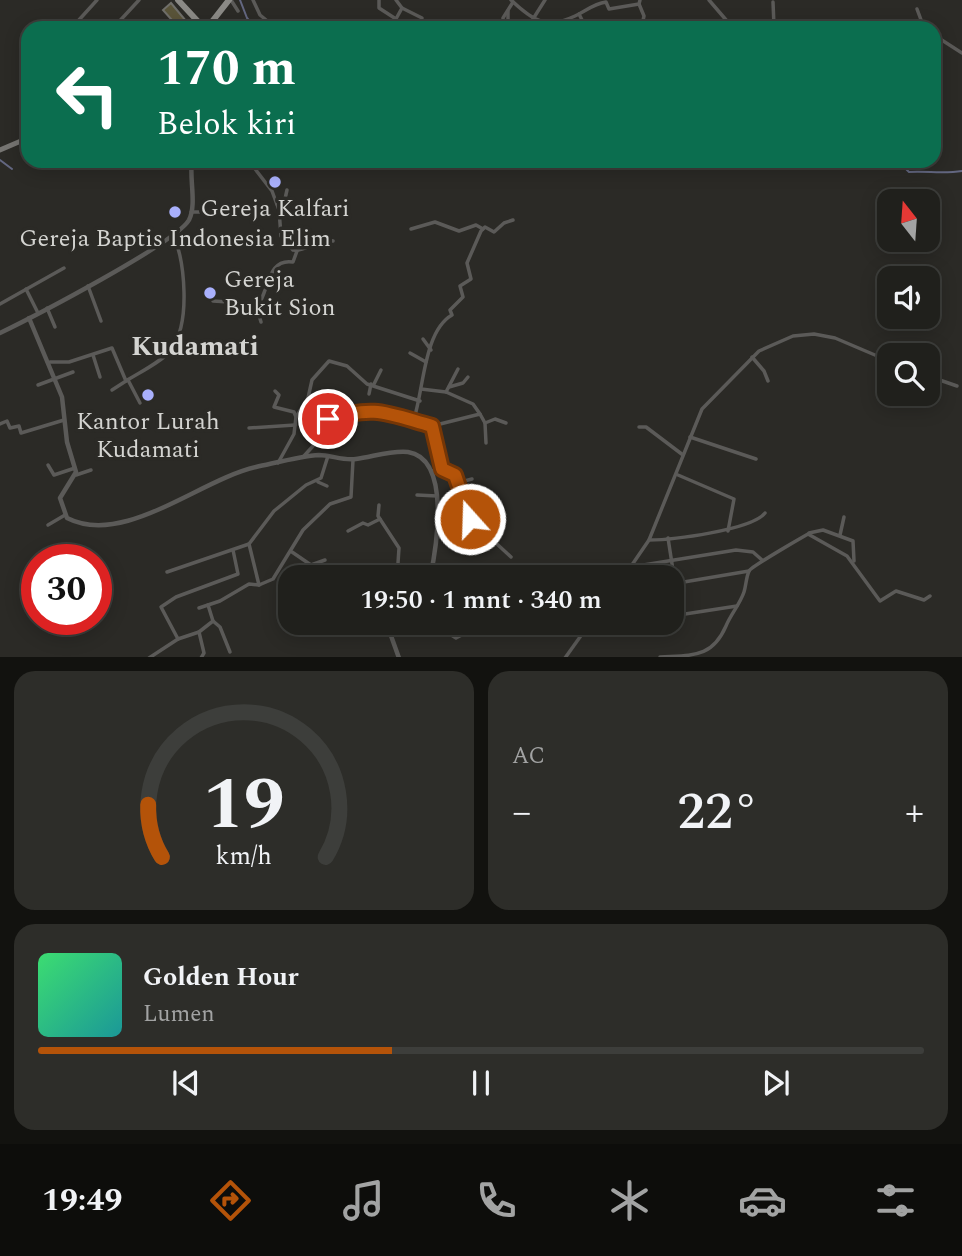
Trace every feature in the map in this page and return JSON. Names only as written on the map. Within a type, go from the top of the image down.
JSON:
[{"type":"main road","points":[[178,0],[198,21]]},
{"type":"main road","points":[[211,21],[230,0]]},
{"type":"main road","points":[[0,150],[21,141]]},
{"type":"street","points":[[78,21],[97,0]]},
{"type":"street","points":[[120,21],[139,0]]},
{"type":"street","points":[[230,0],[238,12]]},
{"type":"street","points":[[253,0],[266,21]]},
{"type":"street","points":[[379,0],[377,6],[396,19],[402,8]]},
{"type":"street","points":[[396,0],[402,8],[422,18],[421,21]]},
{"type":"street","points":[[533,19],[545,0]]},
{"type":"street","points":[[709,0],[727,21]]},
{"type":"street","points":[[506,21],[512,1],[538,21]]},
{"type":"street","points":[[550,21],[579,13],[605,1],[609,9],[640,2],[643,21]]},
{"type":"street","points":[[773,2],[774,21]]},
{"type":"street","points":[[917,9],[921,21]]},
{"type":"street","points":[[579,13],[583,21]]},
{"type":"street","points":[[941,40],[962,53]]},
{"type":"street","points":[[0,333],[88,286],[187,223],[191,212],[192,168]]},
{"type":"street","points":[[255,168],[267,183],[277,204],[281,236],[298,251]]},
{"type":"street","points":[[277,204],[285,199],[287,190]]},
{"type":"street","points":[[191,212],[205,212]]},
{"type":"street","points":[[411,229],[435,222],[459,231],[476,225],[494,232],[501,224],[513,220]]},
{"type":"street","points":[[414,419],[437,325],[452,315],[450,310],[463,297],[460,285],[471,279],[467,263],[483,229]]},
{"type":"street","points":[[112,390],[164,356],[175,342],[181,313],[184,268],[173,233]]},
{"type":"street","points":[[213,301],[256,305],[261,302],[272,269],[285,262],[293,262],[298,251],[324,240],[333,241]]},
{"type":"street","points":[[0,304],[64,268]]},
{"type":"street","points":[[88,286],[101,321]]},
{"type":"street","points":[[26,289],[38,313]]},
{"type":"street","points":[[256,305],[261,322]]},
{"type":"street","points":[[47,309],[55,327]]},
{"type":"street","points":[[29,318],[50,362],[62,397],[64,421],[76,475]]},
{"type":"street","points":[[630,565],[649,540],[706,404],[752,357],[789,337],[814,334],[835,338],[877,356]]},
{"type":"street","points":[[423,339],[431,350]]},
{"type":"street","points":[[161,345],[175,342]]},
{"type":"street","points":[[50,362],[69,362],[112,348],[140,403]]},
{"type":"street","points":[[410,353],[426,362]]},
{"type":"street","points":[[93,355],[100,377]]},
{"type":"street","points":[[752,357],[764,371],[768,381]]},
{"type":"street","points":[[278,463],[294,434],[296,416],[308,398],[312,380],[330,361],[347,366],[373,384],[420,401]]},
{"type":"street","points":[[446,392],[458,369]]},
{"type":"street","points":[[369,394],[381,370]]},
{"type":"street","points":[[38,385],[73,372]]},
{"type":"street","points":[[449,387],[463,383],[467,377]]},
{"type":"street","points":[[940,380],[957,386]]},
{"type":"street","points":[[421,389],[446,392],[473,404],[485,422],[486,443]]},
{"type":"street","points":[[275,391],[279,395],[275,407],[293,412],[296,416]]},
{"type":"street","points":[[328,419],[369,410],[414,419],[432,426],[480,414]]},
{"type":"street","points":[[485,422],[495,419],[506,423]]},
{"type":"street","points":[[0,424],[7,421],[10,428],[19,426],[21,433],[64,421]]},
{"type":"street","points":[[249,428],[295,425]]},
{"type":"street","points":[[432,426],[442,469]]},
{"type":"street","points":[[639,427],[646,427],[683,455]]},
{"type":"street","points":[[302,458],[323,435]]},
{"type":"street","points":[[690,437],[757,458]]},
{"type":"street","points":[[48,525],[65,516],[90,525],[127,522],[224,478],[302,458],[328,456],[353,460],[410,453],[421,458],[429,471],[437,496],[439,531],[432,565]]},
{"type":"street","points":[[167,572],[249,544],[269,515],[306,485],[323,476],[328,456]]},
{"type":"street","points":[[199,608],[248,583],[259,585],[273,579],[292,552],[300,533],[328,506],[351,497],[353,460]]},
{"type":"street","points":[[48,465],[54,475],[75,468]]},
{"type":"street","points":[[429,471],[442,469],[455,475],[470,519],[511,557]]},
{"type":"street","points":[[65,516],[60,498],[76,475],[91,470]]},
{"type":"street","points":[[678,475],[734,499],[728,531]]},
{"type":"street","points":[[457,483],[472,479]]},
{"type":"street","points":[[317,481],[327,486]]},
{"type":"street","points":[[417,495],[437,496]]},
{"type":"street","points":[[379,505],[377,514],[398,545],[397,565]]},
{"type":"street","points":[[649,540],[728,531],[753,523],[765,513]]},
{"type":"street","points":[[840,535],[844,517]]},
{"type":"street","points":[[348,531],[363,523],[368,525],[380,519]]},
{"type":"street","points":[[660,657],[700,654],[712,649],[724,634],[749,571],[762,560],[782,552],[808,534],[817,530],[840,535],[855,543],[851,553],[855,566]]},
{"type":"street","points":[[808,534],[842,552],[880,601],[895,591],[924,600],[930,596]]},
{"type":"street","points":[[668,538],[672,565]]},
{"type":"street","points":[[249,544],[259,585]]},
{"type":"street","points":[[178,639],[162,605],[238,574],[233,550]]},
{"type":"street","points":[[641,565],[741,550],[753,552],[762,560]]},
{"type":"street","points":[[292,552],[311,565],[325,560]]},
{"type":"street","points":[[684,581],[749,571]]},
{"type":"street","points":[[208,605],[213,621],[220,627],[230,652]]},
{"type":"street","points":[[684,614],[737,606]]},
{"type":"street","points":[[149,657],[178,639],[199,632],[213,621]]},
{"type":"street","points":[[199,632],[204,653],[201,657]]},
{"type":"street","points":[[391,635],[399,657]]},
{"type":"street","points":[[565,657],[581,635]]},
{"type":"building","points":[[171,3],[186,21],[173,21],[163,10]]},
{"type":"waterway","points":[[240,0],[250,21]]},
{"type":"waterway","points":[[0,160],[12,169]]},
{"type":"waterway","points":[[905,168],[909,172],[962,171]]},
{"type":"place","name":"Gereja Kalfari","points":[[275,182]]},
{"type":"place","name":"Gereja Baptis Indonesia Elim","points":[[175,212]]},
{"type":"place","name":"Gereja Bukit Sion","points":[[210,293]]},
{"type":"place","name":"Kantor Lurah Kudamati","points":[[148,395]]},
{"type":"district","name":"Kudamati","points":[[195,345]]},
{"type":"route","points":[[328,419],[369,410],[405,415],[432,426],[442,469],[455,475],[470,519]]}]
